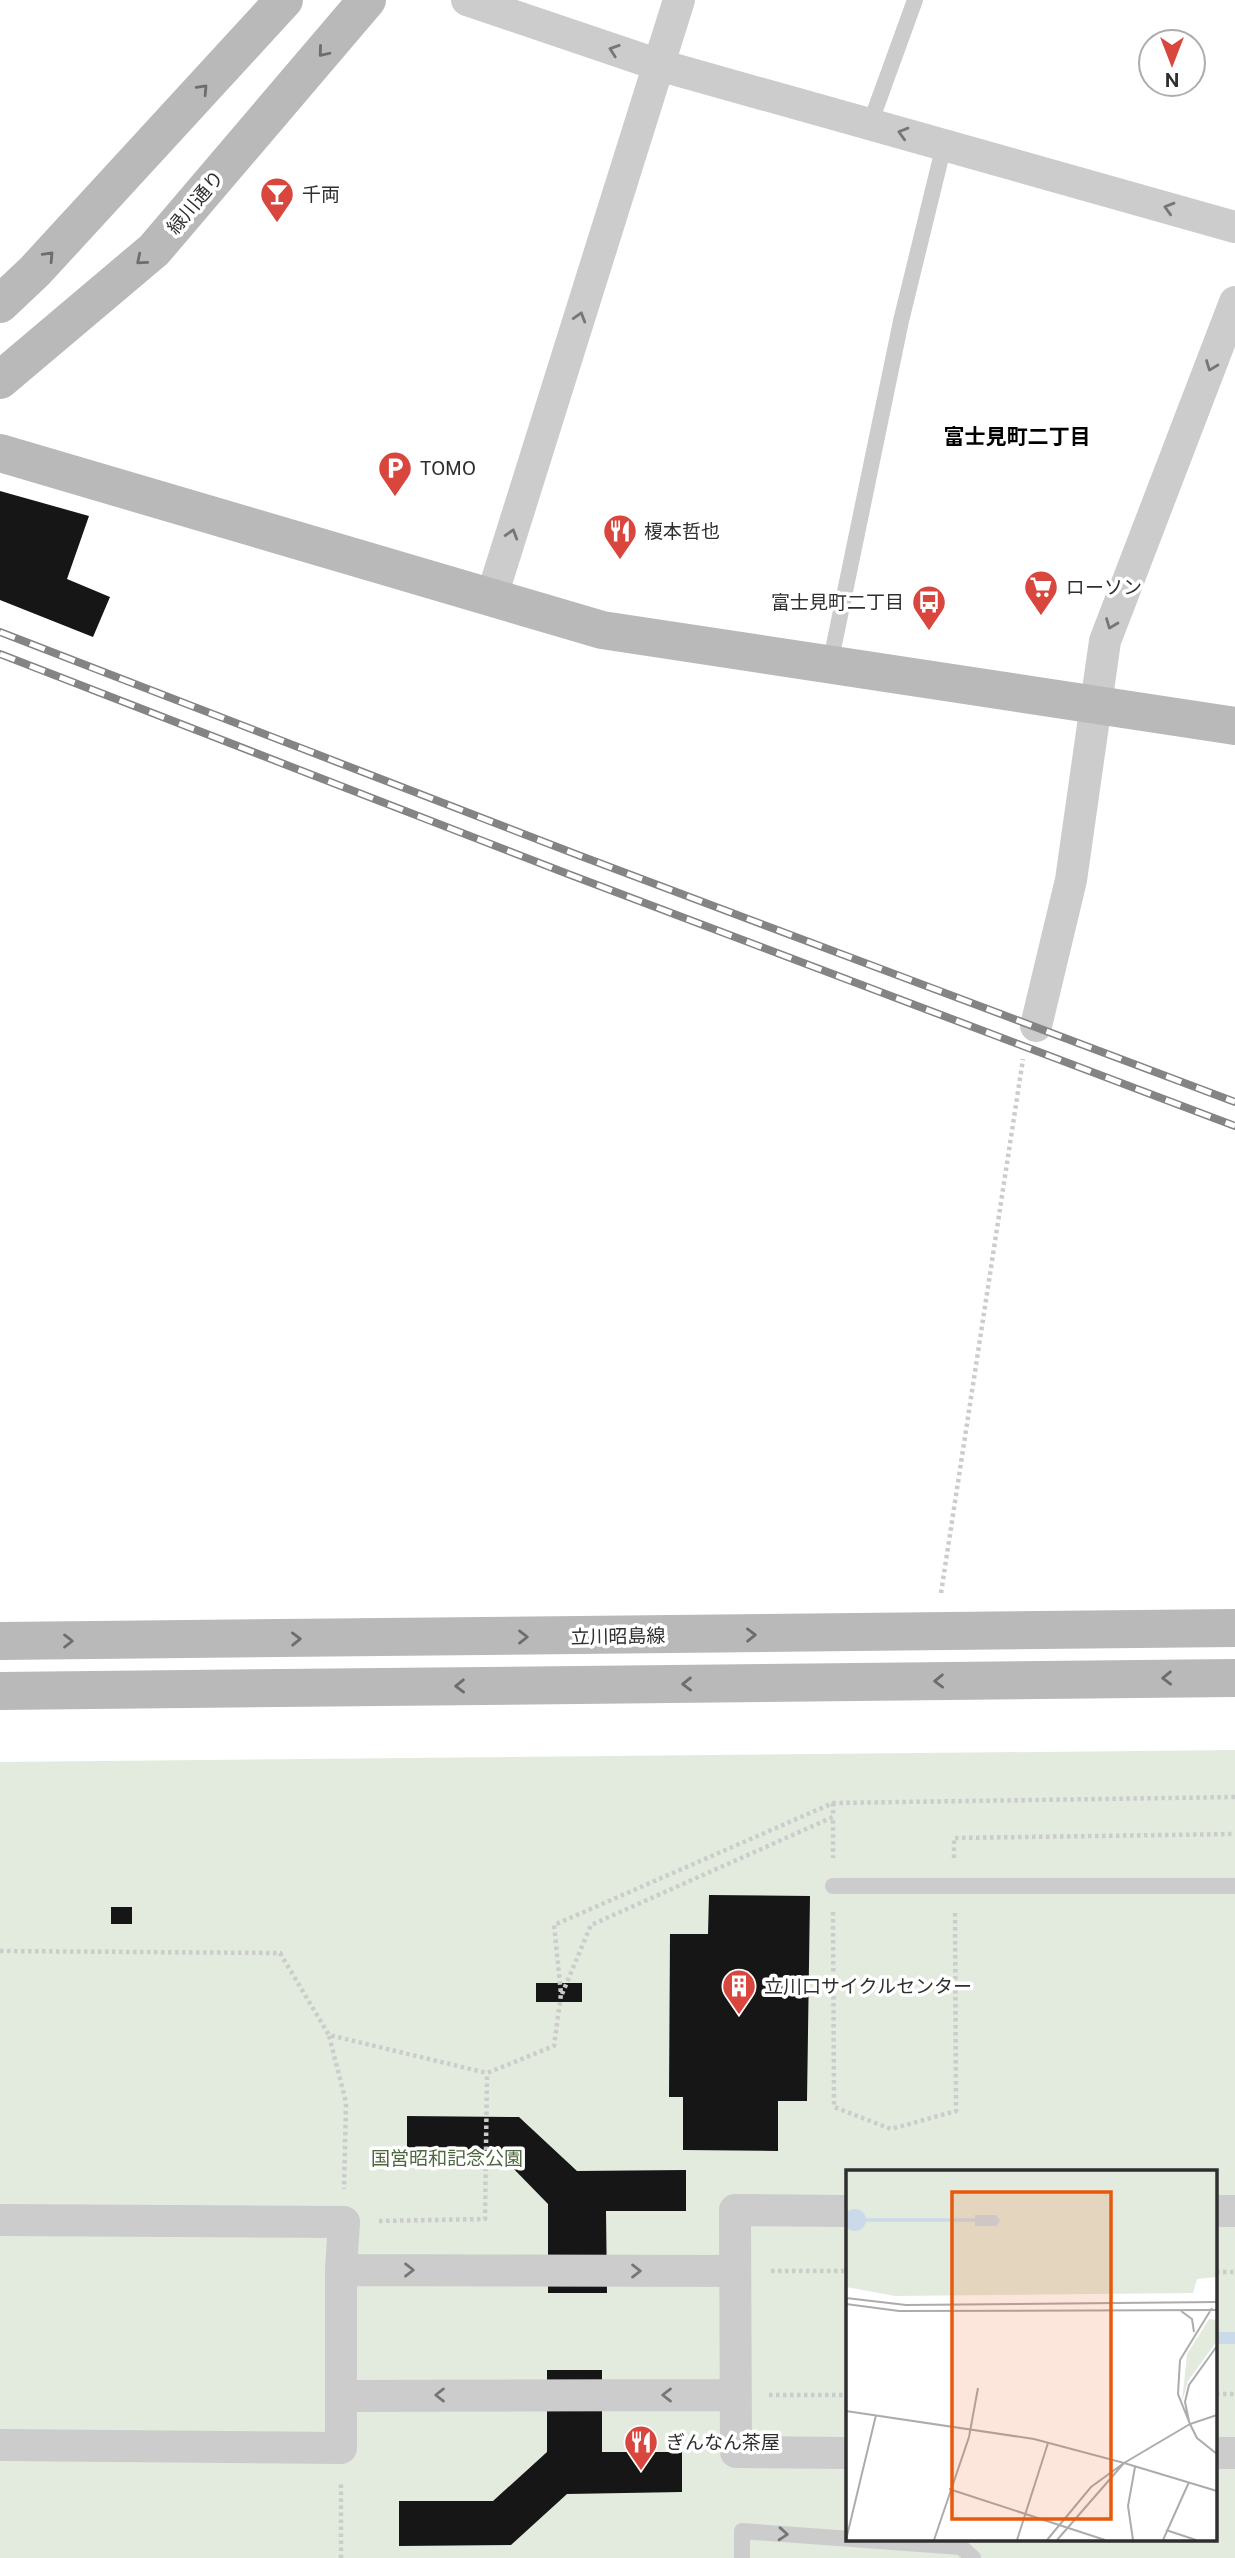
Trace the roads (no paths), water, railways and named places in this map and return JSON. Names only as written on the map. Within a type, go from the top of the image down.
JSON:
[{"type":"main road","points":[[0,304],[35,271],[284,0]]},
{"type":"main road","name":"緑川通り","points":[[0,380],[154,250],[367,0]]},
{"type":"main road","points":[[0,453],[602,630],[1235,726]]},
{"type":"main road","name":"立川昭島線","points":[[0,1641],[1235,1628]]},
{"type":"main road","points":[[0,1691],[1235,1678]]},
{"type":"street","points":[[467,0],[659,65],[1235,226]]},
{"type":"street","points":[[491,599],[679,0]]},
{"type":"street","points":[[1036,1026],[1071,880],[1105,641],[1235,302]]},
{"type":"street","points":[[846,2211],[735,2210],[736,2452],[846,2452]]},
{"type":"street","points":[[0,2220],[344,2222],[341,2270],[341,2448],[0,2445]]},
{"type":"street","points":[[341,2270],[735,2271]]},
{"type":"street","points":[[342,2396],[736,2395]]},
{"type":"lane","points":[[870,124],[915,0]]},
{"type":"lane","points":[[830,664],[901,321],[944,145]]},
{"type":"lane","points":[[833,1886],[1235,1886]]},
{"type":"lane","points":[[742,2558],[742,2531],[846,2539]]},
{"type":"lane","points":[[865,2540],[961,2547],[973,2558]]},
{"type":"waterway","points":[[1218,2338],[1235,2338]]},
{"type":"railway","points":[[0,632],[578,855],[1235,1102]]},
{"type":"railway","points":[[0,654],[568,874],[1235,1126]]},
{"type":"place","name":"千両","points":[[277,224]]},
{"type":"place","name":"TOMO","points":[[395,498]]},
{"type":"place","name":"榎本哲也","points":[[620,561]]},
{"type":"place","name":"ローソン","points":[[1041,617]]},
{"type":"place","name":"富士見町二丁目","points":[[929,632]]},
{"type":"place","name":"立川口サイクルセンター","points":[[739,2016]]},
{"type":"place","name":"ぎんなん茶屋","points":[[641,2472]]},
{"type":"district","name":"富士見町二丁目","points":[[1017,436]]},
{"type":"park label","name":"国営昭和記念公園","points":[[447,2158]]}]
